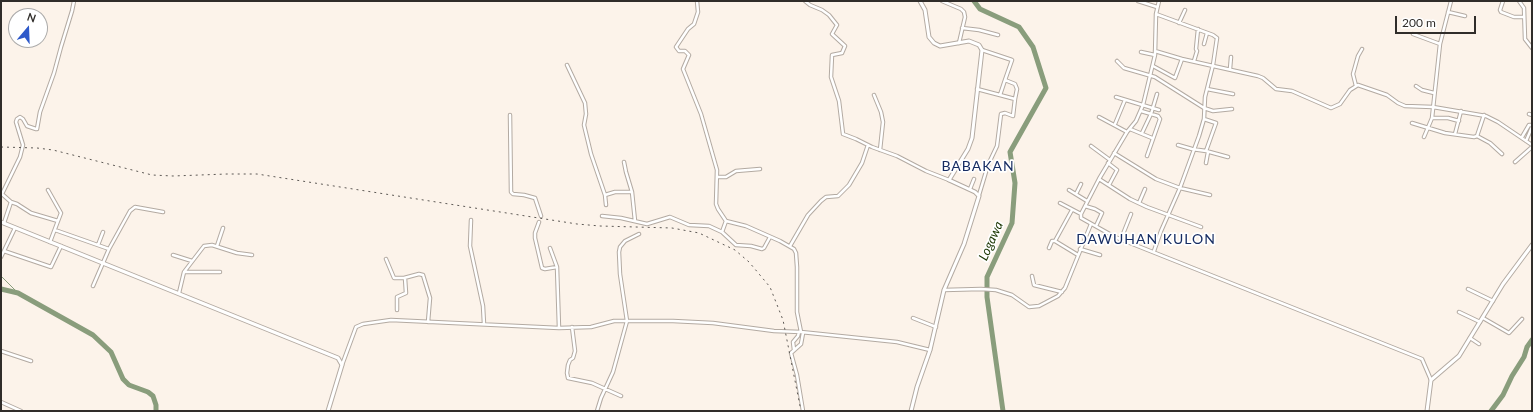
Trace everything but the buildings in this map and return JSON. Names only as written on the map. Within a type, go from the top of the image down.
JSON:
[{"type":"street","points":[[58,221],[31,213],[11,202],[2,194],[20,157],[23,145],[16,119],[20,116],[27,126],[36,130],[38,129],[40,112],[54,73],[74,1]]},
{"type":"street","points":[[697,1],[698,12],[694,24],[688,29],[676,47],[678,51],[685,51],[689,55],[683,69],[705,124],[717,170],[716,204],[726,220],[790,246],[796,253],[797,312],[801,332],[801,344],[791,353],[797,375],[803,411]]},
{"type":"street","points":[[805,1],[810,6],[825,11],[837,24],[837,27],[832,34],[845,47],[842,53],[832,55],[831,77],[839,101],[842,132],[844,135],[856,138],[868,145],[897,156],[979,195]]},
{"type":"street","points":[[920,1],[925,10],[931,41],[940,46],[959,42],[973,42],[979,45],[982,50],[971,143],[949,180]]},
{"type":"street","points":[[942,1],[961,9],[964,12],[965,17],[959,42]]},
{"type":"street","points":[[1138,1],[1157,7]]},
{"type":"street","points":[[1158,1],[1156,14],[1155,55],[1144,105],[1099,178],[1084,206],[1081,218],[1121,239],[1423,360],[1431,380],[1427,411]]},
{"type":"street","points":[[1424,137],[1432,118],[1440,44],[1451,1]]},
{"type":"street","points":[[1503,1],[1500,10],[1501,12],[1514,17],[1524,17]]},
{"type":"street","points":[[1519,1],[1524,8],[1525,38],[1532,48]]},
{"type":"street","points":[[1179,23],[1185,10]]},
{"type":"street","points":[[1448,12],[1465,16]]},
{"type":"street","points":[[1154,251],[1180,188],[1204,119],[1207,89],[1217,38],[1156,14]]},
{"type":"street","points":[[962,28],[981,30],[998,35]]},
{"type":"street","points":[[1194,61],[1198,30]]},
{"type":"street","points":[[1204,44],[1207,33]]},
{"type":"street","points":[[1413,34],[1440,44]]},
{"type":"street","points":[[1356,86],[1353,74],[1358,56],[1362,49]]},
{"type":"street","points":[[982,50],[1012,60],[1000,95]]},
{"type":"street","points":[[1155,51],[1182,59],[1258,76],[1264,78],[1276,89],[1292,91],[1331,108],[1340,104],[1350,90],[1356,86],[1362,85],[1387,95],[1401,104],[1433,107],[1484,115],[1492,118],[1522,137],[1532,146],[1515,162]]},
{"type":"street","points":[[1141,52],[1155,55]]},
{"type":"street","points":[[1230,69],[1231,57]]},
{"type":"street","points":[[1153,66],[1175,78],[1182,59]]},
{"type":"street","points":[[1116,62],[1124,68],[1151,75],[1204,108],[1213,111],[1232,109]]},
{"type":"street","points":[[567,65],[586,103],[584,125],[591,154],[605,195],[606,205]]},
{"type":"street","points":[[911,411],[919,380],[930,350],[944,290],[964,244],[988,165],[997,146],[1001,114],[1005,113],[1013,116],[1017,89],[1016,86],[1005,80]]},
{"type":"street","points":[[1416,86],[1422,90],[1434,93]]},
{"type":"street","points":[[977,88],[1015,98]]},
{"type":"street","points":[[1207,89],[1233,94]]},
{"type":"street","points":[[1142,133],[1151,114],[1157,94]]},
{"type":"street","points":[[874,96],[881,112],[883,122],[880,150]]},
{"type":"street","points":[[1116,97],[1159,110]]},
{"type":"street","points":[[1114,124],[1125,100]]},
{"type":"street","points":[[1141,111],[1158,116],[1160,119],[1152,138],[1147,156]]},
{"type":"street","points":[[1455,134],[1462,111]]},
{"type":"street","points":[[510,115],[511,192],[513,194],[535,198],[541,216]]},
{"type":"street","points":[[1477,136],[1484,115]]},
{"type":"street","points":[[1099,117],[1127,132]]},
{"type":"street","points":[[1432,118],[1448,118],[1459,121]]},
{"type":"street","points":[[1204,119],[1216,123],[1207,151],[1206,163]]},
{"type":"street","points":[[1412,122],[1445,133],[1474,138],[1477,136],[1490,143],[1502,154]]},
{"type":"street","points":[[1522,137],[1529,125],[1532,126]]},
{"type":"street","points":[[1526,141],[1532,126]]},
{"type":"street","points":[[1130,129],[1152,138]]},
{"type":"street","points":[[790,246],[808,216],[821,201],[826,197],[838,196],[849,185],[862,163],[868,145]]},
{"type":"street","points":[[1178,145],[1228,157]]},
{"type":"street","points":[[1091,146],[1117,170],[1109,185]]},
{"type":"street","points":[[1114,153],[1156,179],[1180,188],[1210,195]]},
{"type":"street","points":[[624,162],[632,192],[635,221]]},
{"type":"street","points":[[717,177],[729,176],[736,171],[760,169]]},
{"type":"street","points":[[1099,178],[1125,197],[1201,226]]},
{"type":"street","points":[[970,190],[974,179]]},
{"type":"street","points":[[1076,194],[1081,184]]},
{"type":"street","points":[[1139,203],[1145,189]]},
{"type":"street","points":[[48,190],[61,211],[60,218],[50,242]]},
{"type":"street","points":[[1069,190],[1087,201]]},
{"type":"street","points":[[605,195],[615,192],[632,192]]},
{"type":"street","points":[[11,202],[2,223],[336,356],[340,359],[342,365]]},
{"type":"street","points":[[1060,203],[1081,214]]},
{"type":"street","points":[[1084,206],[1102,213],[1096,226]]},
{"type":"street","points":[[93,286],[109,249],[127,215],[133,208],[139,207],[162,212]]},
{"type":"street","points":[[1049,248],[1052,241],[1055,241],[1072,210]]},
{"type":"street","points":[[1121,239],[1131,214]]},
{"type":"street","points":[[602,216],[622,218],[651,224],[670,217],[688,225],[708,226],[722,232],[736,245],[751,246],[762,249],[770,237]]},
{"type":"street","points":[[471,220],[470,246],[483,306],[484,324]]},
{"type":"street","points":[[722,232],[726,220]]},
{"type":"street","points":[[540,222],[535,233],[535,238],[542,268],[557,267]]},
{"type":"street","points":[[944,290],[996,290],[1012,295],[1026,306],[1032,308],[1039,306],[1055,298],[1062,292],[1067,284],[1091,224]]},
{"type":"street","points":[[1,257],[15,228]]},
{"type":"street","points":[[218,246],[223,228]]},
{"type":"street","points":[[55,230],[109,249]]},
{"type":"street","points":[[98,245],[103,232]]},
{"type":"street","points":[[596,411],[613,372],[627,321],[620,274],[620,247],[625,241],[639,234]]},
{"type":"street","points":[[1055,241],[1078,255]]},
{"type":"street","points":[[1431,380],[1459,356],[1503,284],[1532,245]]},
{"type":"street","points":[[4,251],[51,267],[61,246]]},
{"type":"street","points":[[179,293],[184,272],[204,246],[218,246],[237,253],[252,255]]},
{"type":"street","points":[[550,248],[557,267],[559,328]]},
{"type":"street","points":[[1080,249],[1100,255]]},
{"type":"street","points":[[173,255],[192,261]]},
{"type":"street","points":[[386,259],[393,277],[405,278],[419,274],[423,275],[430,298],[428,322]]},
{"type":"street","points":[[184,272],[220,272]]},
{"type":"street","points":[[1032,276],[1034,285],[1062,292]]},
{"type":"street","points":[[397,310],[397,297],[406,293],[405,278]]},
{"type":"street","points":[[1468,289],[1493,302]]},
{"type":"street","points":[[1459,312],[1480,322]]},
{"type":"street","points":[[913,318],[936,327]]},
{"type":"street","points":[[1483,318],[1509,333],[1522,319]]},
{"type":"street","points":[[328,411],[354,330],[357,326],[391,320],[572,328],[591,327],[609,322],[673,320],[897,342],[930,350]]},
{"type":"street","points":[[572,328],[576,350],[568,365],[568,377],[572,380],[592,383],[621,396]]},
{"type":"street","points":[[794,350],[793,342],[801,332]]},
{"type":"street","points":[[1470,338],[1479,344]]},
{"type":"street","points":[[1,351],[31,361]]},
{"type":"street","points":[[1,402],[20,411]]},
{"type":"waterway","name":"Logawa","points":[[974,1],[980,9],[1019,27],[1033,47],[1046,88],[1010,152],[1015,183],[1012,223],[987,277],[987,297],[1003,411]]},
{"type":"waterway","points":[[1,276],[18,293]]},
{"type":"waterway","points":[[1,289],[18,293],[93,335],[111,352],[123,379],[129,385],[148,392],[153,396],[156,411]]},
{"type":"waterway","points":[[1491,411],[1503,395],[1532,340]]},
{"type":"railway","points":[[1,147],[53,150],[152,175],[257,174],[577,224],[672,228],[699,233],[735,250],[749,262],[770,287],[783,320],[801,411]]},
{"type":"district","name":"BABAKAN","points":[[978,166]]},
{"type":"district","name":"DAWUHAN KULON","points":[[1146,239]]}]
